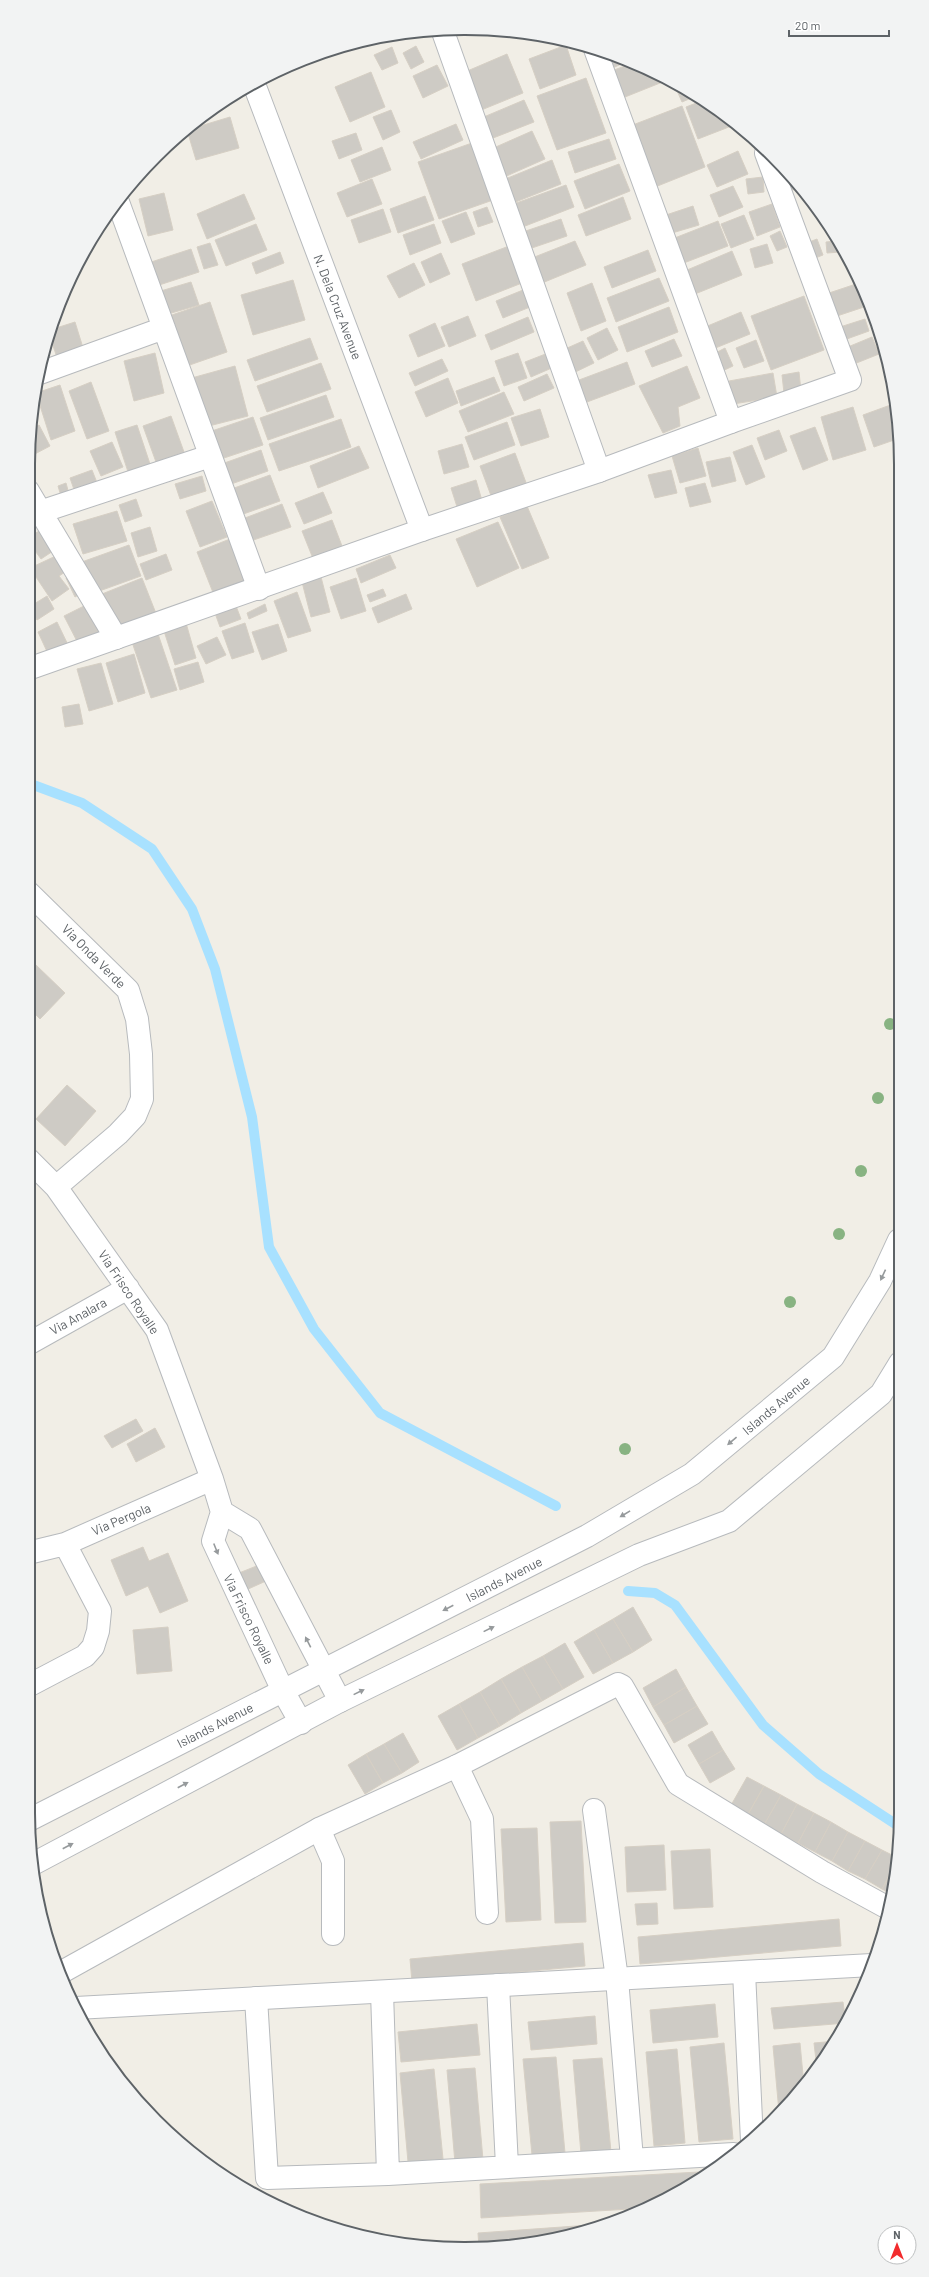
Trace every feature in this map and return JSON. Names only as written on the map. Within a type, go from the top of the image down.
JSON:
[{"type":"street","points":[[444,36],[599,471]]},
{"type":"street","points":[[598,56],[731,422]]},
{"type":"street","name":"N. Dela Cruz Avenue","points":[[256,90],[422,530]]},
{"type":"street","points":[[35,667],[259,589],[422,530],[599,471],[850,380],[770,163]]},
{"type":"street","points":[[120,208],[259,589]]},
{"type":"street","points":[[45,371],[164,328]]},
{"type":"street","points":[[40,512],[210,456]]},
{"type":"street","points":[[35,503],[116,638]]},
{"type":"street","name":"Via Onda Verde","points":[[35,899],[128,990],[137,1019],[141,1054],[142,1099],[135,1116],[118,1134],[56,1188]]},
{"type":"street","name":"Via Frisco Royalle","points":[[35,1167],[56,1188],[157,1330],[212,1479],[222,1512],[213,1541],[283,1691],[301,1723]]},
{"type":"street","name":"Islands Avenue","points":[[35,1817],[283,1691],[324,1672],[587,1536],[692,1474],[833,1357],[880,1281],[894,1252]]},
{"type":"street","name":"Via Analara","points":[[35,1340],[128,1288]]},
{"type":"street","points":[[38,1861],[340,1701],[639,1555],[729,1521],[881,1394],[894,1373]]},
{"type":"street","name":"Via Pergola","points":[[35,1551],[65,1544],[212,1479]]},
{"type":"street","points":[[222,1512],[250,1529],[340,1701]]},
{"type":"street","points":[[35,1682],[85,1656],[93,1647],[98,1631],[100,1611],[65,1544]]},
{"type":"street","points":[[65,1970],[319,1829],[457,1766],[618,1684],[622,1686],[678,1784],[822,1872],[884,1906]]},
{"type":"street","points":[[457,1766],[482,1819],[487,1913]]},
{"type":"street","points":[[594,1810],[617,1979],[632,2159]]},
{"type":"street","points":[[319,1829],[333,1860],[333,1934]]},
{"type":"street","points":[[82,2008],[744,1972],[864,1968]]},
{"type":"street","points":[[744,1972],[752,2132]]},
{"type":"street","points":[[498,1985],[507,2166]]},
{"type":"street","points":[[382,1992],[388,2174]]},
{"type":"street","points":[[256,1998],[267,2178],[388,2174],[724,2154]]},
{"type":"building","points":[[416,46],[424,62],[411,69],[403,53]]},
{"type":"building","points":[[392,47],[398,63],[382,70],[374,55]]},
{"type":"building","points":[[562,47],[567,48],[576,75],[540,89],[529,59]]},
{"type":"building","points":[[507,54],[523,93],[474,113],[458,75]]},
{"type":"building","points":[[607,60],[620,65],[610,69]]},
{"type":"building","points":[[437,65],[448,86],[423,98],[413,76]]},
{"type":"building","points":[[624,66],[661,83],[620,99],[609,72]]},
{"type":"building","points":[[371,72],[385,107],[350,122],[335,87]]},
{"type":"building","points":[[586,78],[606,133],[557,150],[537,96]]},
{"type":"building","points":[[678,92],[689,99],[682,102]]},
{"type":"building","points":[[524,100],[534,122],[488,140],[479,119]]},
{"type":"building","points":[[696,103],[729,127],[698,139],[686,107]]},
{"type":"building","points":[[682,106],[705,167],[650,189],[625,128]]},
{"type":"building","points":[[391,110],[400,132],[383,140],[373,117]]},
{"type":"building","points":[[230,117],[239,148],[196,160],[189,136],[201,126]]},
{"type":"building","points":[[456,124],[463,140],[421,159],[413,142]]},
{"type":"building","points":[[532,131],[545,159],[502,178],[489,150]]},
{"type":"building","points":[[356,133],[362,150],[339,159],[332,141]]},
{"type":"building","points":[[609,139],[616,159],[575,173],[568,152]]},
{"type":"building","points":[[472,143],[493,200],[439,219],[418,162]]},
{"type":"building","points":[[382,147],[391,170],[360,182],[351,160]]},
{"type":"building","points":[[738,151],[748,174],[717,187],[707,165]]},
{"type":"building","points":[[552,160],[561,184],[508,205],[498,182]]},
{"type":"building","points":[[619,164],[630,191],[585,209],[574,181]]},
{"type":"building","points":[[782,175],[794,190],[785,192],[780,176]]},
{"type":"building","points":[[763,177],[764,192],[748,194],[746,179]]},
{"type":"building","points":[[372,179],[382,204],[347,217],[337,193]]},
{"type":"building","points":[[566,185],[574,207],[520,228],[511,205]]},
{"type":"building","points":[[733,186],[743,207],[719,217],[710,195]]},
{"type":"building","points":[[164,193],[173,230],[148,236],[139,199]]},
{"type":"building","points":[[244,194],[255,219],[207,239],[197,214]]},
{"type":"building","points":[[425,196],[434,220],[398,233],[390,209]]},
{"type":"building","points":[[623,197],[631,219],[586,236],[578,215]]},
{"type":"building","points":[[772,204],[780,227],[757,236],[749,212]]},
{"type":"building","points":[[693,206],[699,225],[672,233],[666,215]]},
{"type":"building","points":[[487,207],[493,222],[478,227],[473,212]]},
{"type":"building","points":[[383,209],[391,232],[359,243],[351,220]]},
{"type":"building","points":[[466,212],[475,234],[451,243],[442,221]]},
{"type":"building","points":[[744,215],[754,239],[731,248],[721,224]]},
{"type":"building","points":[[561,219],[567,236],[523,251],[517,234]]},
{"type":"building","points":[[718,221],[728,246],[676,266],[667,241]]},
{"type":"building","points":[[256,224],[267,250],[226,266],[215,240]]},
{"type":"building","points":[[434,224],[441,243],[410,255],[403,235]]},
{"type":"building","points":[[780,231],[787,247],[777,251],[770,236]]},
{"type":"building","points":[[817,239],[823,255],[810,260],[804,244]]},
{"type":"building","points":[[575,241],[586,265],[542,283],[532,258]]},
{"type":"building","points":[[831,241],[837,252],[827,253],[826,242]]},
{"type":"building","points":[[210,243],[218,265],[204,269],[197,247]]},
{"type":"building","points":[[767,244],[773,263],[755,268],[750,249]]},
{"type":"building","points":[[509,246],[522,283],[476,301],[462,264]]},
{"type":"building","points":[[191,249],[199,272],[150,288],[142,265]]},
{"type":"building","points":[[648,250],[656,271],[612,288],[604,267]]},
{"type":"building","points":[[732,251],[742,275],[690,296],[680,273]]},
{"type":"building","points":[[280,252],[284,263],[256,274],[252,263]]},
{"type":"building","points":[[441,253],[450,274],[430,283],[421,262]]},
{"type":"building","points":[[414,263],[425,285],[399,298],[387,276]]},
{"type":"building","points":[[659,278],[669,301],[616,322],[607,298]]},
{"type":"building","points":[[293,280],[305,320],[253,335],[241,295]]},
{"type":"building","points":[[191,282],[199,305],[161,316],[154,293]]},
{"type":"building","points":[[592,283],[606,321],[581,331],[567,293]]},
{"type":"building","points":[[854,285],[864,307],[831,318],[823,295]]},
{"type":"building","points":[[523,290],[530,307],[503,318],[496,301]]},
{"type":"building","points":[[804,296],[824,350],[771,370],[751,316]]},
{"type":"building","points":[[210,302],[227,352],[181,368],[163,318]]},
{"type":"building","points":[[669,307],[678,332],[627,352],[618,327]]},
{"type":"building","points":[[741,312],[750,334],[708,351],[698,330]]},
{"type":"building","points":[[468,316],[476,336],[449,347],[441,327]]},
{"type":"building","points":[[528,317],[534,332],[491,350],[485,335]]},
{"type":"building","points":[[865,319],[869,331],[844,340],[840,327]]},
{"type":"building","points":[[75,322],[88,364],[62,372],[53,344],[58,328]]},
{"type":"building","points":[[435,323],[445,346],[418,357],[409,335]]},
{"type":"building","points":[[607,328],[618,350],[598,360],[587,338]]},
{"type":"building","points":[[872,337],[879,354],[849,366],[843,349]]},
{"type":"building","points":[[310,338],[318,359],[255,381],[247,360]]},
{"type":"building","points":[[674,339],[682,356],[652,367],[645,351]]},
{"type":"building","points":[[756,340],[764,361],[744,368],[736,348]]},
{"type":"building","points":[[583,341],[594,363],[567,376],[556,353]]},
{"type":"building","points":[[725,348],[733,366],[718,373],[710,356]]},
{"type":"building","points":[[155,353],[164,393],[134,401],[124,361]]},
{"type":"building","points":[[518,353],[527,378],[504,386],[495,361]]},
{"type":"building","points":[[548,353],[554,367],[531,377],[525,362]]},
{"type":"building","points":[[442,359],[448,371],[415,386],[409,373]]},
{"type":"building","points":[[627,362],[635,384],[579,405],[571,383]]},
{"type":"building","points":[[321,363],[331,389],[267,412],[257,386]]},
{"type":"building","points":[[235,366],[248,416],[201,428],[188,379]]},
{"type":"building","points":[[687,366],[700,398],[678,407],[680,426],[663,433],[639,386]]},
{"type":"building","points":[[799,372],[801,391],[784,393],[782,375]]},
{"type":"building","points":[[773,373],[777,397],[733,404],[729,381]]},
{"type":"building","points":[[547,374],[554,388],[524,401],[518,387]]},
{"type":"building","points":[[494,377],[500,391],[461,406],[456,391]]},
{"type":"building","points":[[448,378],[458,403],[426,417],[415,392]]},
{"type":"building","points":[[91,382],[109,431],[87,439],[69,391]]},
{"type":"building","points":[[60,385],[75,431],[51,440],[40,404],[41,391]]},
{"type":"building","points":[[504,392],[514,414],[468,432],[459,411]]},
{"type":"building","points":[[326,395],[334,417],[268,440],[260,418]]},
{"type":"building","points":[[890,405],[893,440],[874,447],[863,415]]},
{"type":"building","points":[[853,407],[866,450],[833,460],[821,417]]},
{"type":"building","points":[[540,409],[549,437],[521,446],[511,418]]},
{"type":"building","points":[[171,416],[184,452],[156,462],[143,426]]},
{"type":"building","points":[[253,417],[263,445],[209,463],[200,435]]},
{"type":"building","points":[[341,419],[351,447],[279,471],[269,444]]},
{"type":"building","points":[[507,422],[515,445],[474,460],[465,437]]},
{"type":"building","points":[[39,425],[50,446],[35,454],[36,436],[37,426]]},
{"type":"building","points":[[137,425],[154,476],[132,484],[115,432]]},
{"type":"building","points":[[815,427],[828,460],[803,470],[790,436]]},
{"type":"building","points":[[779,430],[787,451],[765,460],[757,438]]},
{"type":"building","points":[[112,442],[123,467],[101,476],[90,451]]},
{"type":"building","points":[[462,444],[469,467],[444,474],[438,451]]},
{"type":"building","points":[[752,445],[765,477],[746,485],[733,452]]},
{"type":"building","points":[[359,446],[369,468],[318,488],[310,466]]},
{"type":"building","points":[[698,448],[706,476],[680,483],[672,456]]},
{"type":"building","points":[[261,450],[268,471],[220,488],[213,467]]},
{"type":"building","points":[[515,453],[528,488],[493,501],[480,466]]},
{"type":"building","points":[[730,457],[736,481],[712,487],[706,462]]},
{"type":"building","points":[[92,470],[101,493],[78,501],[70,478]]},
{"type":"building","points":[[671,470],[677,493],[655,498],[648,475]]},
{"type":"building","points":[[270,475],[280,501],[235,517],[226,491]]},
{"type":"building","points":[[202,476],[206,491],[180,499],[175,484]]},
{"type":"building","points":[[476,480],[483,504],[459,513],[451,488]]},
{"type":"building","points":[[66,483],[69,494],[61,496],[58,486]]},
{"type":"building","points":[[705,483],[711,502],[690,507],[685,488]]},
{"type":"building","points":[[323,492],[332,513],[304,524],[295,503]]},
{"type":"building","points":[[136,499],[142,516],[125,522],[119,505]]},
{"type":"building","points":[[212,501],[227,537],[200,547],[186,511]]},
{"type":"building","points":[[282,504],[291,527],[245,543],[237,521]]},
{"type":"building","points":[[527,506],[549,558],[522,569],[500,517]]},
{"type":"building","points":[[117,511],[127,541],[83,554],[73,524]]},
{"type":"building","points":[[332,520],[347,559],[318,571],[302,531]]},
{"type":"building","points":[[498,522],[519,568],[477,587],[456,539]]},
{"type":"building","points":[[150,527],[157,551],[138,557],[131,533]]},
{"type":"building","points":[[39,531],[53,551],[41,559],[35,551],[35,534]]},
{"type":"building","points":[[230,539],[246,582],[214,595],[197,552]]},
{"type":"building","points":[[129,545],[141,576],[91,594],[79,563]]},
{"type":"building","points":[[60,554],[68,570],[59,576],[69,589],[52,601],[35,576],[35,566]]},
{"type":"building","points":[[166,554],[172,570],[146,580],[140,564]]},
{"type":"building","points":[[390,555],[396,568],[361,583],[356,569]]},
{"type":"building","points":[[72,576],[80,594],[75,597],[66,578]]},
{"type":"building","points":[[321,577],[330,612],[311,617],[302,582]]},
{"type":"building","points":[[142,578],[157,616],[117,632],[102,594]]},
{"type":"building","points":[[356,578],[366,611],[341,619],[330,587]]},
{"type":"building","points":[[383,589],[386,596],[370,602],[367,595]]},
{"type":"building","points":[[297,592],[311,631],[288,638],[274,601]]},
{"type":"building","points":[[406,594],[412,609],[378,623],[372,608]]},
{"type":"building","points":[[47,596],[54,609],[37,620],[35,617],[35,603]]},
{"type":"building","points":[[88,604],[104,634],[80,647],[64,616]]},
{"type":"building","points":[[265,604],[267,611],[249,619],[247,613]]},
{"type":"building","points":[[236,606],[241,619],[220,627],[215,613]]},
{"type":"building","points":[[57,622],[70,649],[50,658],[38,632]]},
{"type":"building","points":[[186,623],[196,658],[175,665],[164,631]]},
{"type":"building","points":[[245,623],[254,652],[232,659],[222,631]]},
{"type":"building","points":[[278,624],[287,651],[262,660],[252,632]]},
{"type":"building","points":[[158,634],[177,690],[151,698],[132,642]]},
{"type":"building","points":[[217,637],[226,655],[206,664],[197,646]]},
{"type":"building","points":[[134,654],[145,693],[118,702],[106,663]]},
{"type":"building","points":[[198,662],[204,682],[180,690],[174,669]]},
{"type":"building","points":[[101,663],[113,704],[89,711],[77,669]]},
{"type":"building","points":[[79,704],[83,724],[65,727],[62,707]]},
{"type":"building","points":[[36,965],[65,993],[40,1019],[35,1014]]},
{"type":"building","points":[[67,1085],[96,1111],[65,1146],[36,1119]]},
{"type":"building","points":[[136,1419],[143,1431],[112,1448],[104,1436]]},
{"type":"building","points":[[155,1428],[165,1447],[136,1462],[127,1444]]},
{"type":"building","points":[[143,1547],[149,1561],[168,1553],[188,1601],[160,1613],[148,1586],[126,1596],[111,1560]]},
{"type":"building","points":[[259,1565],[266,1581],[246,1590],[239,1573]]},
{"type":"building","points":[[633,1607],[652,1640],[633,1652],[613,1619]]},
{"type":"building","points":[[613,1619],[633,1652],[613,1663],[594,1630]]},
{"type":"building","points":[[168,1627],[172,1671],[137,1674],[133,1630]]},
{"type":"building","points":[[594,1630],[613,1663],[593,1674],[574,1642]]},
{"type":"building","points":[[565,1643],[584,1677],[563,1689],[543,1656]]},
{"type":"building","points":[[543,1656],[563,1689],[542,1701],[522,1667]]},
{"type":"building","points":[[522,1667],[542,1701],[521,1713],[501,1679]]},
{"type":"building","points":[[676,1669],[686,1687],[653,1707],[643,1688]]},
{"type":"building","points":[[501,1679],[521,1713],[500,1726],[480,1692]]},
{"type":"building","points":[[686,1687],[697,1706],[664,1725],[653,1707]]},
{"type":"building","points":[[480,1692],[500,1726],[478,1738],[459,1704]]},
{"type":"building","points":[[459,1704],[478,1738],[457,1750],[438,1716]]},
{"type":"building","points":[[697,1706],[708,1724],[674,1743],[664,1725]]},
{"type":"building","points":[[712,1731],[723,1750],[699,1764],[688,1745]]},
{"type":"building","points":[[403,1733],[419,1762],[402,1773],[384,1744]]},
{"type":"building","points":[[384,1744],[402,1773],[383,1783],[366,1754]]},
{"type":"building","points":[[723,1750],[735,1769],[710,1783],[699,1764]]},
{"type":"building","points":[[366,1754],[383,1783],[365,1794],[348,1765]]},
{"type":"building","points":[[747,1777],[764,1786],[747,1816],[730,1807]]},
{"type":"building","points":[[764,1786],[781,1795],[764,1825],[747,1816]]},
{"type":"building","points":[[781,1795],[797,1804],[781,1834],[764,1825]]},
{"type":"building","points":[[797,1804],[814,1813],[798,1843],[781,1834]]},
{"type":"building","points":[[814,1813],[831,1822],[815,1852],[798,1843]]},
{"type":"building","points":[[581,1821],[586,1922],[555,1923],[550,1822]]},
{"type":"building","points":[[831,1822],[848,1832],[832,1861],[815,1852]]},
{"type":"building","points":[[537,1828],[541,1920],[506,1922],[501,1829]]},
{"type":"building","points":[[848,1832],[865,1841],[848,1871],[832,1861]]},
{"type":"building","points":[[865,1841],[882,1850],[865,1879],[848,1871]]},
{"type":"building","points":[[664,1845],[666,1890],[627,1892],[625,1847]]},
{"type":"building","points":[[710,1849],[713,1907],[674,1909],[671,1851]]},
{"type":"building","points":[[882,1850],[892,1855],[889,1875],[882,1889],[865,1879]]},
{"type":"building","points":[[889,1877],[887,1891],[882,1889]]},
{"type":"building","points":[[657,1903],[658,1924],[637,1925],[635,1904]]},
{"type":"building","points":[[839,1919],[841,1946],[640,1964],[638,1937]]},
{"type":"building","points":[[583,1943],[585,1966],[412,1982],[410,1959]]},
{"type":"building","points":[[843,2002],[844,2012],[838,2024],[774,2029],[771,2008]]},
{"type":"building","points":[[715,2004],[718,2037],[653,2043],[650,2010]]},
{"type":"building","points":[[595,2016],[597,2044],[531,2050],[528,2022]]},
{"type":"building","points":[[477,2024],[480,2055],[401,2062],[398,2032]]},
{"type":"building","points":[[827,2042],[816,2059],[814,2043]]},
{"type":"building","points":[[724,2043],[733,2139],[699,2142],[690,2047]]},
{"type":"building","points":[[800,2043],[803,2076],[778,2105],[773,2046]]},
{"type":"building","points":[[677,2049],[685,2143],[654,2146],[646,2052]]},
{"type":"building","points":[[556,2057],[565,2153],[532,2155],[523,2059]]},
{"type":"building","points":[[602,2058],[611,2152],[581,2154],[573,2060]]},
{"type":"building","points":[[475,2068],[483,2160],[455,2163],[447,2070]]},
{"type":"building","points":[[434,2069],[443,2159],[408,2162],[400,2073]]},
{"type":"building","points":[[699,2172],[654,2198],[629,2209],[481,2218],[480,2184]]},
{"type":"building","points":[[580,2226],[548,2234],[493,2241],[479,2241],[478,2233]]},
{"type":"waterway","points":[[35,786],[82,803],[152,849],[192,909],[215,969],[252,1117],[269,1247],[314,1329],[380,1413],[556,1506]]},
{"type":"waterway","points":[[628,1591],[655,1593],[675,1605],[763,1725],[819,1774],[894,1823]]}]
